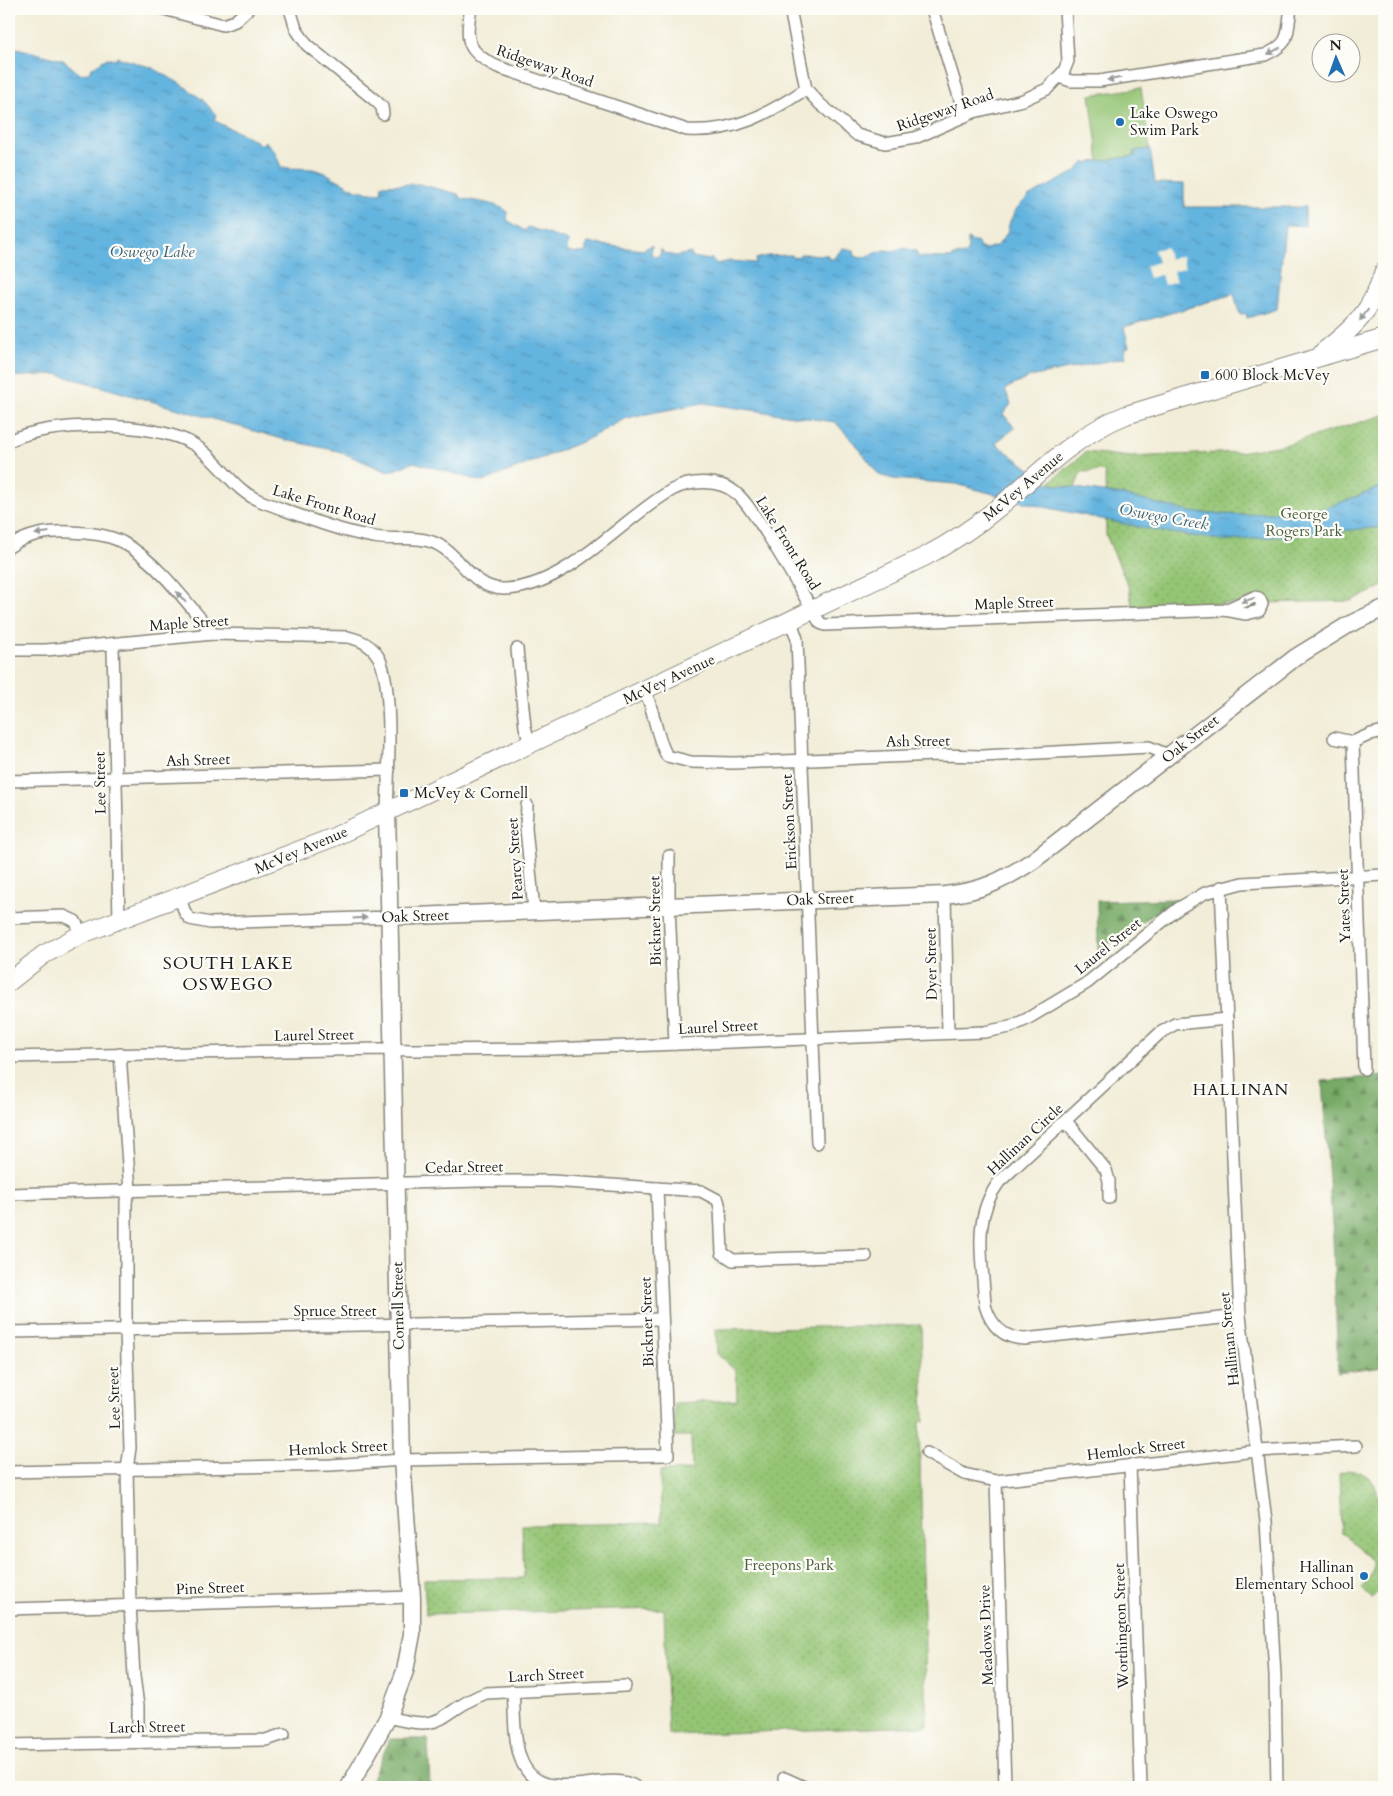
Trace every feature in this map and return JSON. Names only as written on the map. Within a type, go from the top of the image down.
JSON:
[{"type":"main road","name":"McVey Avenue","points":[[1315,359],[1346,335],[1362,318],[1374,299],[1384,271]]},
{"type":"main road","name":"McVey Avenue","points":[[9,982],[43,954],[82,934],[180,898],[334,837],[645,691],[942,547],[1000,506],[1084,436],[1114,420],[1384,338]]},
{"type":"street","points":[[164,9],[223,25],[235,21],[248,9]]},
{"type":"street","points":[[290,9],[301,38],[376,101],[382,107],[384,114]]},
{"type":"street","name":"Ridgeway Road","points":[[470,9],[468,41],[472,50],[481,59],[498,67],[687,130],[731,128],[760,116],[806,89],[847,129],[876,142],[906,141],[964,116],[1023,100],[1047,89],[1059,77]]},
{"type":"street","points":[[790,9],[806,89]]},
{"type":"street","points":[[932,9],[964,116]]},
{"type":"street","points":[[1065,9],[1068,60],[1059,77],[1071,81],[1099,81],[1265,55],[1282,46],[1285,41],[1291,9]]},
{"type":"street","name":"Lake Front Road","points":[[9,441],[55,428],[100,426],[168,435],[192,443],[219,465],[240,488],[256,500],[375,538],[433,542],[443,548],[474,577],[494,588],[501,589],[529,584],[566,567],[591,551],[672,490],[700,482],[719,484],[734,491],[747,505],[778,551],[812,610]]},
{"type":"street","points":[[9,547],[31,535],[45,532],[88,533],[121,542],[138,552],[179,594],[213,634]]},
{"type":"street","name":"Oak Street","points":[[180,898],[187,916],[199,922],[330,920],[944,894],[979,890],[1010,876],[1296,657],[1348,625],[1384,608]]},
{"type":"street","name":"Maple Street","points":[[812,610],[820,623],[829,626],[1225,610]]},
{"type":"street","name":"Erickson Street","points":[[791,621],[797,639],[817,1143]]},
{"type":"street","name":"Maple Street","points":[[9,650],[46,650],[113,645],[213,634],[348,637],[361,640],[370,646],[378,656],[386,680],[389,770]]},
{"type":"street","name":"Lee Street","points":[[113,645],[119,920]]},
{"type":"street","points":[[517,649],[525,728],[530,744]]},
{"type":"street","name":"Ash Street","points":[[645,691],[653,708],[659,739],[667,756],[691,762],[734,763],[936,755],[983,756],[1148,747],[1168,755]]},
{"type":"street","points":[[1334,738],[1353,742],[1371,734],[1384,731]]},
{"type":"street","name":"Yates Street","points":[[1353,742],[1364,1069]]},
{"type":"street","points":[[387,812],[389,770]]},
{"type":"street","name":"Ash Street","points":[[9,781],[389,770]]},
{"type":"street","name":"Pearcy Street","points":[[527,804],[526,828],[534,911]]},
{"type":"street","name":"Cornell Street","points":[[349,1787],[388,1717],[406,1662],[412,1634],[412,1597],[402,1460],[387,812]]},
{"type":"street","name":"Bickner Street","points":[[669,856],[669,906],[675,1044]]},
{"type":"street","name":"Laurel Street","points":[[9,1057],[393,1049],[550,1049],[996,1030],[1028,1019],[1087,982],[1179,908],[1205,893],[1221,887],[1289,879],[1384,876]]},
{"type":"street","name":"Hallinan Street","points":[[1221,887],[1240,1316],[1266,1521],[1274,1656],[1277,1787]]},
{"type":"street","name":"Dyer Street","points":[[944,894],[948,1033]]},
{"type":"street","points":[[9,918],[64,916],[75,921],[82,934]]},
{"type":"street","name":"Hallinan Circle","points":[[1227,1019],[1175,1024],[1160,1033],[999,1182],[984,1207],[980,1229],[985,1305],[988,1317],[994,1326],[1008,1336],[1024,1339],[1240,1316]]},
{"type":"street","name":"Lee Street","points":[[120,1054],[130,1191],[126,1201],[126,1330],[130,1448],[127,1469],[130,1604],[134,1676],[138,1706],[138,1726],[133,1742]]},
{"type":"street","points":[[1066,1121],[1106,1170],[1109,1181],[1108,1198]]},
{"type":"street","name":"Cedar Street","points":[[9,1194],[551,1181],[702,1191],[713,1195],[718,1200],[722,1253],[733,1260],[866,1256]]},
{"type":"street","name":"Bickner Street","points":[[657,1188],[668,1455]]},
{"type":"street","name":"Spruce Street","points":[[9,1332],[661,1319]]},
{"type":"street","name":"Hemlock Street","points":[[927,1453],[964,1474],[996,1481],[1256,1451],[1356,1446]]},
{"type":"street","name":"Hemlock Street","points":[[9,1472],[331,1465],[402,1460],[668,1455]]},
{"type":"street","name":"Worthington Street","points":[[1130,1465],[1141,1787]]},
{"type":"street","name":"Meadows Drive","points":[[996,1481],[1005,1787]]},
{"type":"street","name":"Pine Street","points":[[9,1609],[412,1597]]},
{"type":"street","name":"Larch Street","points":[[388,1717],[413,1724],[431,1723],[439,1721],[472,1698],[486,1693],[625,1686]]},
{"type":"street","points":[[514,1691],[518,1751],[522,1763],[529,1774],[540,1782],[554,1785],[617,1781],[636,1787]]},
{"type":"street","name":"Larch Street","points":[[9,1745],[266,1740],[284,1734]]},
{"type":"street","points":[[784,1778],[804,1787]]},
{"type":"green space","name":"Lake Oswego Swim Park","points":[[1141,88],[1150,149],[1135,151],[1135,156],[1099,162],[1090,95]]},
{"type":"green space","name":"George Rogers Park","points":[[1384,415],[1384,586],[1351,601],[1132,606],[1129,588],[1106,535],[1105,471],[1081,472],[1071,499],[1038,492],[1086,452],[1131,457],[1239,452],[1284,445]]},
{"type":"green space","points":[[1177,899],[1098,951],[1097,901]]},
{"type":"green space","points":[[1384,1076],[1384,1367],[1338,1373],[1333,1237],[1322,1081]]},
{"type":"green space","name":"Freepons Park","points":[[921,1325],[924,1421],[919,1422],[927,1726],[668,1735],[664,1609],[426,1614],[424,1579],[524,1578],[522,1525],[661,1523],[660,1471],[692,1470],[691,1436],[675,1436],[674,1403],[737,1400],[736,1371],[717,1354],[716,1329]]},
{"type":"green space","points":[[1348,1470],[1367,1476],[1373,1482],[1378,1498],[1377,1527],[1384,1539],[1384,1585],[1372,1598],[1362,1588],[1373,1571],[1373,1562],[1350,1538],[1341,1533],[1339,1473]]},
{"type":"green space","points":[[390,1739],[428,1739],[430,1787],[368,1787]]},
{"type":"water","name":"Oswego Lake","points":[[9,43],[13,47],[63,60],[80,74],[88,73],[107,58],[116,60],[117,57],[153,68],[184,86],[203,100],[216,115],[214,120],[261,145],[265,141],[274,150],[281,167],[318,170],[357,190],[381,193],[382,185],[419,184],[458,194],[460,198],[492,204],[508,212],[507,220],[525,231],[528,227],[568,241],[567,252],[585,253],[587,243],[643,250],[652,245],[651,254],[656,257],[660,255],[661,249],[664,253],[676,256],[691,253],[691,257],[711,260],[711,258],[717,264],[730,261],[756,263],[756,259],[767,256],[792,255],[793,258],[800,256],[800,254],[828,255],[828,259],[833,259],[843,248],[854,250],[855,256],[861,258],[885,250],[893,251],[903,248],[916,251],[918,257],[953,258],[953,256],[965,255],[968,249],[968,239],[972,242],[977,242],[980,248],[986,249],[998,245],[1007,233],[1010,221],[1017,208],[1028,197],[1075,172],[1084,163],[1135,156],[1135,151],[1150,149],[1155,183],[1184,184],[1184,207],[1305,207],[1305,226],[1285,225],[1277,309],[1247,318],[1246,313],[1240,315],[1234,294],[1124,327],[1129,347],[1124,349],[1126,357],[1030,377],[1005,389],[1011,404],[1003,414],[1015,428],[995,443],[1050,484],[1122,495],[1190,512],[1239,515],[1323,509],[1384,486],[1384,527],[1228,541],[1163,532],[1035,505],[956,484],[893,479],[879,475],[855,443],[835,422],[703,403],[626,418],[586,440],[483,482],[414,462],[388,472],[338,451],[282,439],[57,374],[9,377]]},
{"type":"pier","points":[[1166,247],[1170,259],[1182,256],[1185,268],[1173,271],[1176,281],[1164,285],[1161,275],[1149,278],[1145,266],[1158,262],[1154,250]]},
{"type":"place","name":"Lake Oswego Swim Park","points":[[1120,122]]},
{"type":"place","name":"600 Block McVey","points":[[1205,375]]},
{"type":"place","name":"McVey & Cornell","points":[[404,793]]},
{"type":"place","name":"Hallinan Elementary School","points":[[1364,1576]]},
{"type":"district","name":"SOUTH LAKE OSWEGO","points":[[228,973]]},
{"type":"district","name":"HALLINAN","points":[[1241,1089]]},
{"type":"water label","name":"Oswego Creek","points":[[1164,516]]}]
